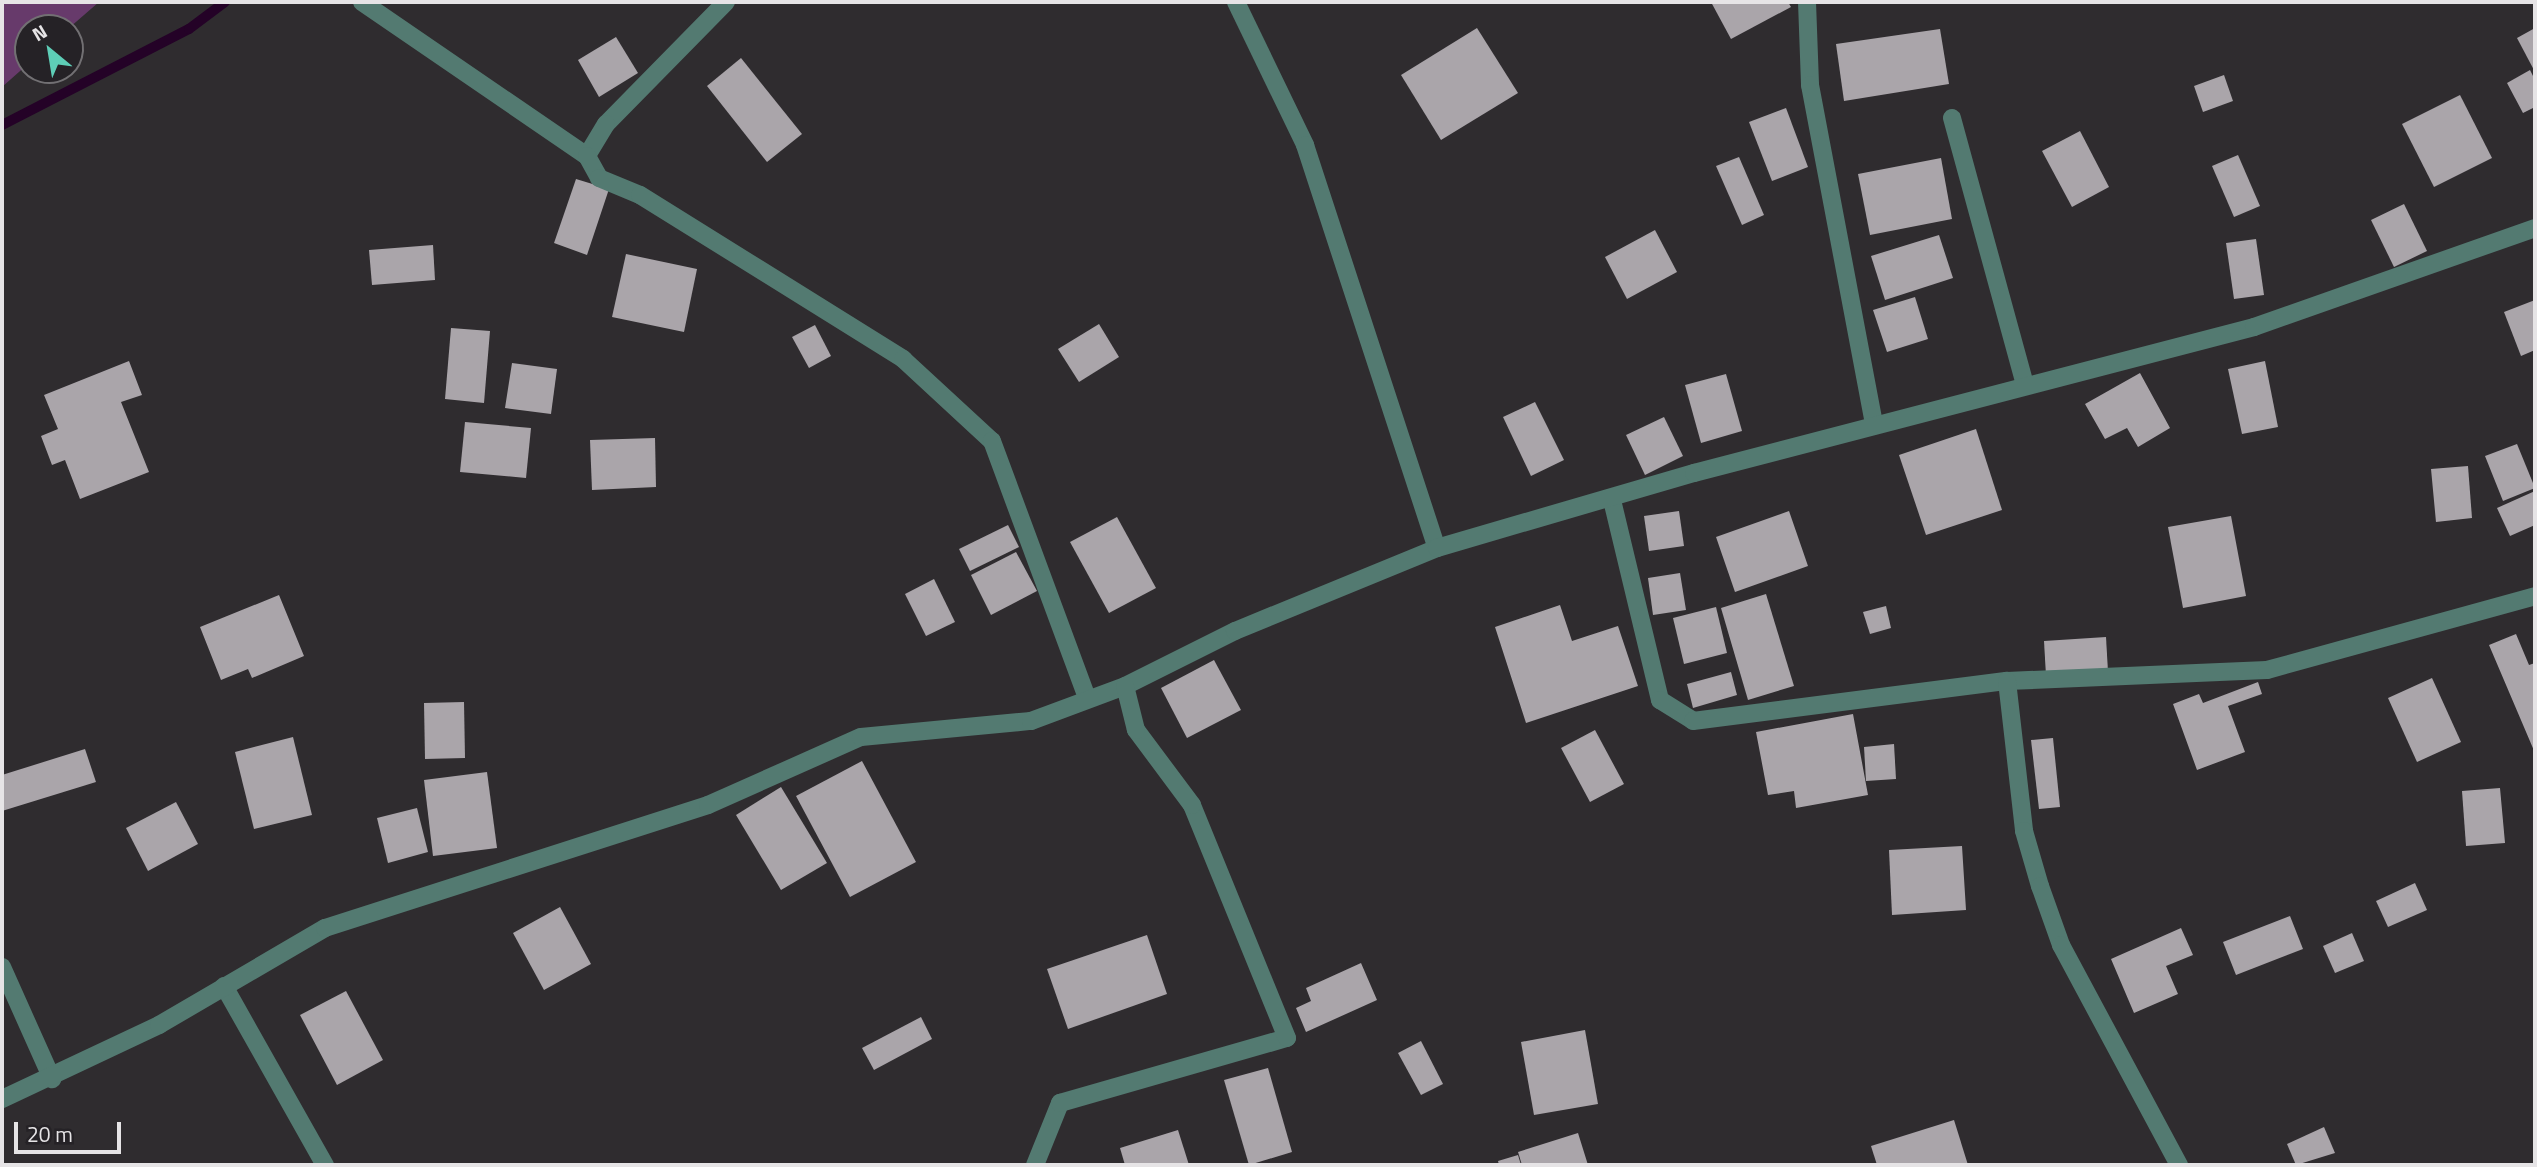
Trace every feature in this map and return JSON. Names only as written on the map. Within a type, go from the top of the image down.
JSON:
[{"type":"street","points":[[362,2],[587,156],[599,178],[640,195],[903,359],[992,441],[1087,698]]},
{"type":"street","points":[[587,156],[606,124],[726,2]]},
{"type":"street","points":[[1236,2],[1305,145],[1437,548]]},
{"type":"street","points":[[1807,2],[1810,85],[1874,425]]},
{"type":"street","points":[[1952,118],[2025,384]]},
{"type":"street","points":[[2,1099],[52,1079],[325,928],[708,805],[861,737],[1031,721],[1125,686],[1234,631],[1437,548],[2025,384],[2254,327],[2535,228]]},
{"type":"street","points":[[1612,500],[1660,700],[1693,721],[2007,681],[2267,670],[2535,596]]},
{"type":"street","points":[[2007,681],[2024,831],[2061,945],[2179,1165]]},
{"type":"street","points":[[1035,1165],[1060,1103],[1287,1038],[1192,805],[1136,730],[1125,686]]},
{"type":"street","points":[[2,967],[52,1079]]},
{"type":"street","points":[[224,986],[325,1165]]},
{"type":"shaded area","points":[[2,2],[99,2],[84,15],[14,14],[14,76],[2,87]]},
{"type":"building","points":[[1711,2],[1788,2],[1791,7],[1731,39]]},
{"type":"building","points":[[1477,28],[1518,93],[1441,140],[1401,75]]},
{"type":"building","points":[[2535,28],[2535,72],[2517,38]]},
{"type":"building","points":[[1940,29],[1949,84],[1844,101],[1836,44]]},
{"type":"building","points":[[616,37],[638,73],[599,97],[578,60]]},
{"type":"building","points":[[741,58],[802,134],[767,162],[707,86]]},
{"type":"building","points":[[2530,70],[2535,80],[2535,107],[2523,113],[2507,83]]},
{"type":"building","points":[[2224,75],[2233,101],[2203,112],[2194,86]]},
{"type":"building","points":[[2460,95],[2492,158],[2434,187],[2402,124]]},
{"type":"building","points":[[1786,108],[1808,167],[1772,181],[1749,122]]},
{"type":"building","points":[[2080,131],[2109,187],[2072,207],[2042,151]]},
{"type":"building","points":[[2238,155],[2260,206],[2234,217],[2212,166]]},
{"type":"building","points":[[1739,157],[1764,215],[1742,225],[1716,166]]},
{"type":"building","points":[[1941,158],[1952,219],[1870,235],[1858,174]]},
{"type":"building","points":[[576,179],[609,189],[587,255],[554,243]]},
{"type":"building","points":[[2404,204],[2427,251],[2394,267],[2371,220]]},
{"type":"building","points":[[1655,230],[1677,272],[1627,299],[1605,257]]},
{"type":"building","points":[[1939,235],[1953,278],[1885,300],[1871,256]]},
{"type":"building","points":[[2256,239],[2264,295],[2234,299],[2226,243]]},
{"type":"building","points":[[433,245],[435,280],[372,285],[369,250]]},
{"type":"building","points":[[626,254],[697,269],[684,332],[612,317]]},
{"type":"building","points":[[1915,297],[1928,339],[1887,352],[1873,310]]},
{"type":"building","points":[[2535,300],[2535,350],[2521,356],[2504,312]]},
{"type":"building","points":[[1099,324],[1119,357],[1079,382],[1058,349]]},
{"type":"building","points":[[815,325],[831,356],[809,368],[792,337]]},
{"type":"building","points":[[451,328],[490,331],[484,403],[445,399]]},
{"type":"building","points":[[129,361],[142,395],[121,402],[149,472],[80,499],[65,460],[52,465],[41,436],[58,429],[44,395]]},
{"type":"building","points":[[2265,361],[2278,427],[2242,434],[2228,369]]},
{"type":"building","points":[[512,363],[557,369],[551,414],[505,408]]},
{"type":"building","points":[[2140,373],[2170,428],[2138,447],[2127,428],[2105,439],[2085,404]]},
{"type":"building","points":[[1726,374],[1742,431],[1701,443],[1685,385]]},
{"type":"building","points":[[1535,402],[1564,460],[1531,476],[1503,417]]},
{"type":"building","points":[[1664,417],[1683,456],[1645,475],[1626,435]]},
{"type":"building","points":[[465,422],[531,428],[526,478],[460,472]]},
{"type":"building","points":[[1976,429],[2002,510],[1926,535],[1899,455]]},
{"type":"building","points":[[655,438],[656,487],[592,490],[590,440]]},
{"type":"building","points":[[2517,444],[2535,488],[2503,501],[2485,456]]},
{"type":"building","points":[[2468,466],[2472,518],[2436,522],[2431,469]]},
{"type":"building","points":[[2535,491],[2535,525],[2510,536],[2497,508]]},
{"type":"building","points":[[1679,511],[1684,546],[1649,551],[1644,516]]},
{"type":"building","points":[[1789,511],[1808,566],[1735,592],[1716,537]]},
{"type":"building","points":[[2231,516],[2246,596],[2183,608],[2168,527]]},
{"type":"building","points":[[1117,517],[1156,588],[1109,613],[1070,542]]},
{"type":"building","points":[[1008,525],[1019,547],[970,571],[959,549]]},
{"type":"building","points":[[1016,552],[1037,591],[991,615],[971,575]]},
{"type":"building","points":[[1680,573],[1686,610],[1653,615],[1648,578]]},
{"type":"building","points":[[934,579],[955,622],[926,636],[905,594]]},
{"type":"building","points":[[1766,594],[1794,686],[1748,700],[1721,608]]},
{"type":"building","points":[[279,595],[304,656],[252,678],[248,669],[221,680],[200,627]]},
{"type":"building","points":[[1560,605],[1572,641],[1618,626],[1638,686],[1526,723],[1495,627]]},
{"type":"building","points":[[1886,606],[1891,628],[1870,634],[1863,612]]},
{"type":"building","points":[[1716,607],[1727,653],[1684,664],[1673,618]]},
{"type":"building","points":[[2516,634],[2529,665],[2535,663],[2535,753],[2489,645]]},
{"type":"building","points":[[2106,637],[2108,672],[2046,676],[2044,641]]},
{"type":"building","points":[[1214,660],[1241,710],[1187,738],[1161,688]]},
{"type":"building","points":[[1731,672],[1737,695],[1693,708],[1687,684]]},
{"type":"building","points":[[2432,678],[2461,742],[2417,762],[2388,698]]},
{"type":"building","points":[[2258,682],[2262,694],[2228,706],[2245,752],[2197,770],[2173,704],[2199,694],[2203,703]]},
{"type":"building","points":[[464,702],[465,758],[425,759],[424,703]]},
{"type":"building","points":[[1853,714],[1868,795],[1796,808],[1794,791],[1768,795],[1756,732]]},
{"type":"building","points":[[1595,730],[1624,784],[1590,802],[1561,748]]},
{"type":"building","points":[[293,737],[312,815],[254,829],[235,752]]},
{"type":"building","points":[[2053,738],[2060,807],[2039,809],[2031,740]]},
{"type":"building","points":[[1894,744],[1896,779],[1866,781],[1864,747]]},
{"type":"building","points":[[85,749],[96,782],[2,811],[2,775]]},
{"type":"building","points":[[862,761],[916,862],[850,897],[796,796]]},
{"type":"building","points":[[487,772],[497,848],[433,856],[424,780]]},
{"type":"building","points":[[781,787],[827,863],[781,890],[736,815]]},
{"type":"building","points":[[2500,788],[2505,843],[2466,846],[2462,791]]},
{"type":"building","points":[[176,802],[198,844],[148,871],[126,828]]},
{"type":"building","points":[[417,808],[428,852],[388,863],[377,818]]},
{"type":"building","points":[[1962,846],[1966,910],[1892,915],[1889,850]]},
{"type":"building","points":[[2415,883],[2427,910],[2388,927],[2376,901]]},
{"type":"building","points":[[560,907],[591,964],[544,990],[513,933]]},
{"type":"building","points":[[2290,916],[2303,949],[2236,975],[2223,942]]},
{"type":"building","points":[[2181,928],[2193,955],[2166,966],[2178,994],[2134,1013],[2111,959]]},
{"type":"building","points":[[2352,933],[2364,961],[2335,973],[2323,946]]},
{"type":"building","points":[[1147,935],[1167,994],[1068,1029],[1047,969]]},
{"type":"building","points":[[1361,963],[1377,1000],[1306,1032],[1296,1008],[1311,1001],[1306,988]]},
{"type":"building","points":[[346,991],[383,1060],[337,1085],[300,1015]]},
{"type":"building","points":[[921,1017],[932,1039],[874,1070],[862,1048]]},
{"type":"building","points":[[1585,1030],[1598,1104],[1534,1115],[1521,1042]]},
{"type":"building","points":[[1421,1041],[1443,1084],[1421,1095],[1398,1053]]},
{"type":"building","points":[[1268,1068],[1292,1152],[1249,1165],[1224,1080]]},
{"type":"building","points":[[1954,1120],[1968,1165],[1877,1165],[1871,1146]]},
{"type":"building","points":[[2324,1127],[2335,1153],[2296,1165],[2287,1144]]},
{"type":"building","points":[[1178,1130],[1189,1165],[1125,1165],[1120,1148]]},
{"type":"building","points":[[1578,1133],[1588,1165],[1522,1165],[1518,1152]]},
{"type":"building","points":[[1518,1155],[1521,1165],[1499,1165],[1498,1161]]},
{"type":"waterway","points":[[2,125],[189,29],[225,2]]}]
